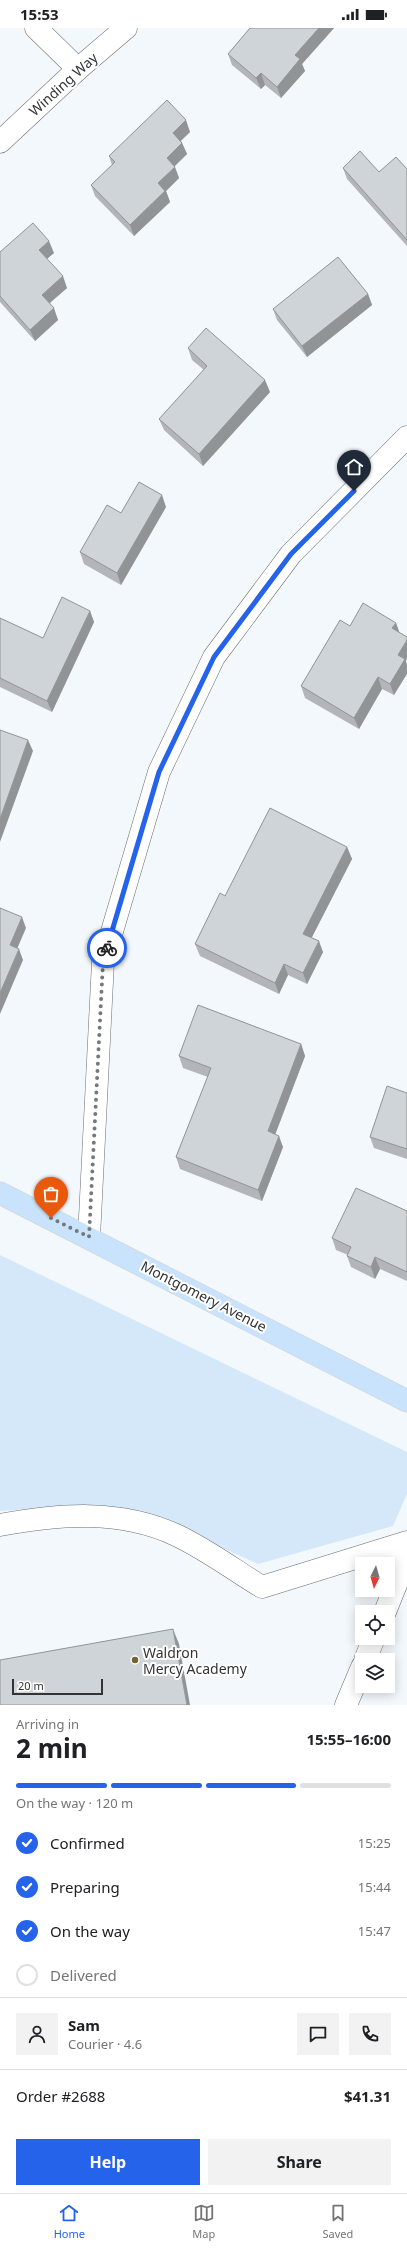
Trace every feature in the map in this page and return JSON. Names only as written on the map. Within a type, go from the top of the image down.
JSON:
[{"type":"main road","name":"Montgomery Avenue","points":[[0,1193],[89,1237],[407,1401]]},
{"type":"street","points":[[36,28],[78,69]]},
{"type":"street","name":"Winding Way","points":[[0,142],[78,69],[126,28]]},
{"type":"street","points":[[89,1237],[103,962],[159,772],[214,657],[291,554],[407,437]]},
{"type":"street","points":[[0,1525],[26,1520],[89,1515],[126,1519],[162,1529],[178,1536],[262,1587],[407,1542]]},
{"type":"street","points":[[387,1605],[407,1557]]},
{"type":"street","points":[[346,1705],[355,1684]]},
{"type":"shaded area","points":[[0,1255],[407,1452],[407,1494],[393,1526],[258,1564],[144,1513],[91,1505],[0,1511]]},
{"type":"building","points":[[250,28],[319,28],[295,55],[300,59],[277,87],[261,73],[256,78],[228,54]]},
{"type":"building","points":[[167,100],[186,120],[173,133],[182,143],[167,158],[175,167],[158,183],[165,191],[130,225],[91,185],[115,162],[109,156]]},
{"type":"building","points":[[360,151],[379,172],[396,157],[407,169],[407,240],[343,168]]},
{"type":"building","points":[[33,223],[49,241],[39,250],[63,276],[42,295],[54,308],[30,330],[0,296],[0,252]]},
{"type":"building","points":[[338,257],[368,294],[302,346],[273,309]]},
{"type":"building","points":[[206,328],[265,380],[199,454],[159,419],[207,366],[188,348]]},
{"type":"building","points":[[139,482],[162,495],[117,573],[80,552],[107,505],[121,513]]},
{"type":"building","points":[[62,597],[90,611],[47,701],[0,678],[0,618],[43,638]]},
{"type":"building","points":[[363,603],[396,623],[392,628],[407,637],[407,640],[398,655],[405,659],[390,684],[378,677],[354,718],[301,686],[340,620],[350,626]]},
{"type":"building","points":[[0,730],[28,740],[0,819]]},
{"type":"building","points":[[270,808],[347,847],[303,934],[319,941],[303,973],[284,964],[275,983],[195,944],[220,893],[225,896]]},
{"type":"building","points":[[0,908],[22,917],[10,945],[19,949],[0,993]]},
{"type":"building","points":[[198,1005],[301,1044],[268,1131],[279,1136],[258,1190],[176,1157],[211,1068],[179,1056]]},
{"type":"building","points":[[387,1086],[407,1093],[407,1149],[370,1137]]},
{"type":"building","points":[[356,1188],[407,1211],[407,1272],[375,1257],[371,1267],[347,1256],[351,1247],[332,1238]]},
{"type":"building","name":"Waldron Mercy Academy","points":[[173,1629],[187,1705],[0,1705],[0,1660]]},
{"type":"way so far","points":[[51,1218],[89,1237],[103,962],[107,948]]},
{"type":"place","name":"Waldron Mercy Academy","points":[[135,1660]]},
{"type":"route","points":[[107,948],[159,772],[214,657],[291,554],[354,491]]}]
